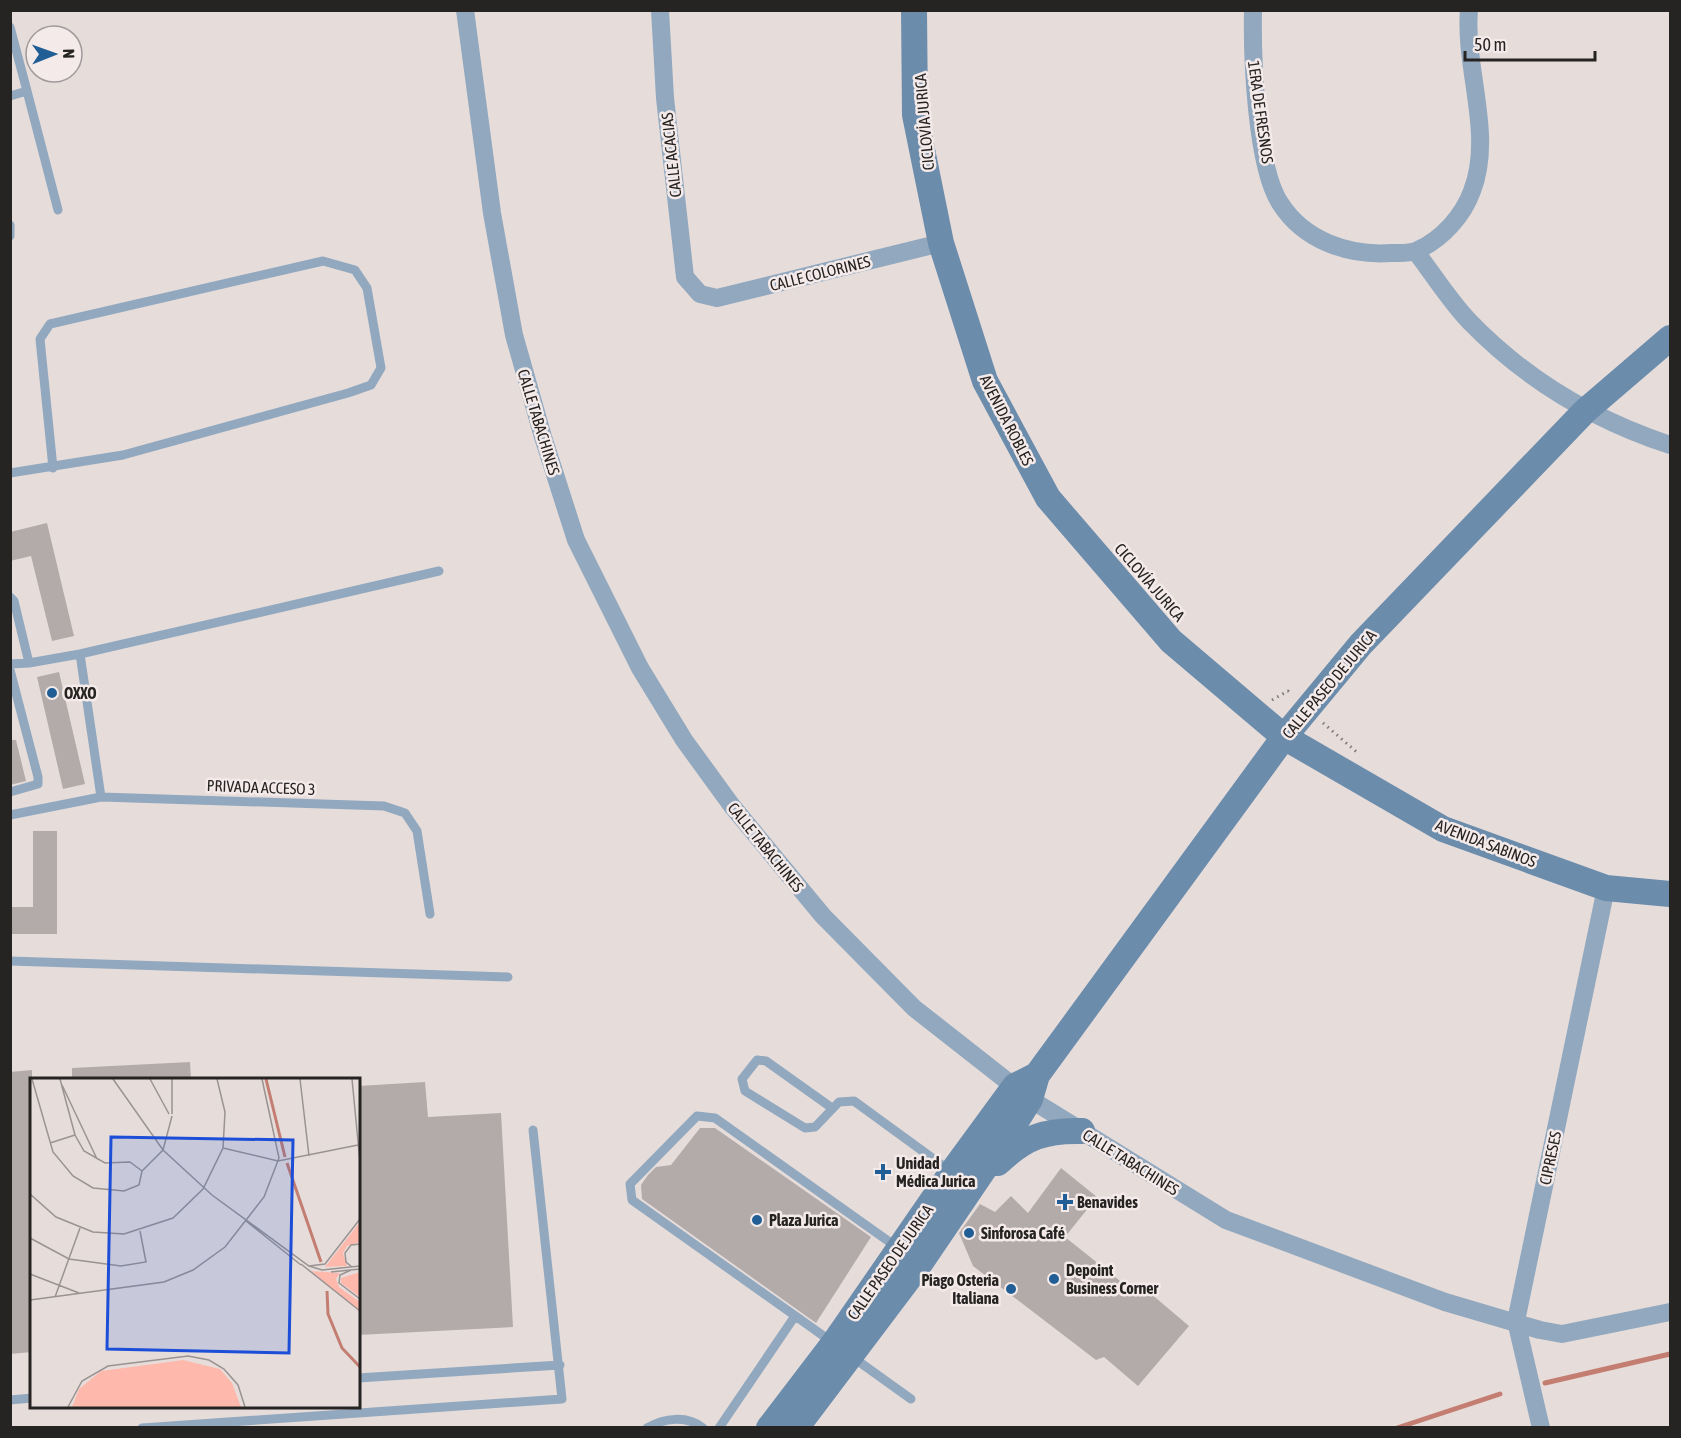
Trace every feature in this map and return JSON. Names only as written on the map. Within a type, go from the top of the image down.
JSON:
[{"type":"street","name":"CALLE TABACHINES","points":[[465,10],[492,213],[514,335],[576,540],[640,668],[698,759],[732,806],[823,916],[914,1008],[1028,1087],[1082,1131],[1226,1220],[1445,1302],[1516,1321],[1540,1330],[1562,1334],[1671,1312]]},
{"type":"street","name":"CALLE ACACIAS","points":[[660,10],[665,98],[685,277],[700,294]]},
{"type":"street","name":"AVENIDA ROBLES","points":[[914,10],[915,115],[940,243],[985,381],[1048,498],[1171,641],[1284,737]]},
{"type":"street","name":"1ERA DE FRESNOS","points":[[1253,10],[1252,50],[1265,160],[1280,203],[1304,230],[1337,248],[1368,255],[1416,252]]},
{"type":"street","points":[[1469,10],[1467,37],[1481,155],[1472,192],[1458,216],[1440,238],[1416,252],[1469,321],[1545,386],[1585,411],[1671,445]]},
{"type":"street","name":"CALLE COLORINES","points":[[700,294],[717,298],[940,243]]},
{"type":"street","name":"CALLE PASEO DE JURICA","points":[[796,1428],[842,1349],[909,1257],[962,1198],[1028,1087],[1284,737],[1361,644],[1585,411],[1671,338]]},
{"type":"street","name":"AVENIDA SABINOS","points":[[1284,737],[1443,829],[1606,888],[1671,894]]},
{"type":"street","name":"CIPRESES","points":[[1539,1420],[1516,1321],[1606,888]]},
{"type":"street","name":"CALLE PASEO DE JURICA","points":[[909,1257],[952,1172],[1028,1087]]},
{"type":"street","points":[[962,1198],[975,1189],[1018,1143],[1054,1132],[1082,1131]]},
{"type":"street","name":"CALLE PASEO DE JURICA","points":[[769,1428],[842,1349]]},
{"type":"lane","points":[[10,27],[58,210]]},
{"type":"lane","points":[[10,96],[27,91]]},
{"type":"lane","points":[[10,225],[10,236]]},
{"type":"lane","points":[[10,473],[53,468],[123,455],[370,385],[381,368],[367,288],[356,270],[323,261],[50,324],[40,339],[53,468]]},
{"type":"lane","points":[[10,664],[80,654],[439,571]]},
{"type":"lane","points":[[10,597],[14,601],[28,663]]},
{"type":"lane","points":[[80,654],[101,797]]},
{"type":"lane","points":[[10,670],[38,784],[10,792]]},
{"type":"lane","name":"PRIVADA ACCESO 3","points":[[10,815],[101,797],[384,806],[405,813],[417,831],[430,914]]},
{"type":"lane","points":[[10,961],[508,976]]},
{"type":"lane","points":[[832,1108],[766,1061],[757,1060],[742,1079],[745,1091],[805,1128],[815,1126],[839,1102],[854,1101],[952,1172]]},
{"type":"lane","points":[[909,1257],[715,1118],[697,1116],[630,1184],[632,1200],[911,1399]]},
{"type":"lane","points":[[142,1428],[560,1400],[563,1396],[560,1365],[533,1130]]},
{"type":"lane","points":[[719,1428],[795,1316]]},
{"type":"lane","points":[[360,1378],[560,1365]]},
{"type":"lane","points":[[10,1400],[30,1398]]},
{"type":"lane","points":[[647,1428],[658,1421],[673,1418],[697,1423],[703,1428]]},
{"type":"path","points":[[1266,703],[1288,691],[1306,710],[1360,756]]},
{"type":"building","points":[[47,523],[74,636],[52,641],[31,556],[10,561],[10,532]]},
{"type":"building","points":[[59,672],[85,784],[63,789],[37,677]]},
{"type":"building","points":[[10,740],[16,740],[26,781],[10,785]]},
{"type":"building","points":[[33,831],[57,831],[57,934],[10,934],[10,907],[33,907]]},
{"type":"building","points":[[190,1062],[191,1078],[72,1078],[72,1068]]},
{"type":"building","points":[[32,1070],[32,1078],[30,1078],[30,1352],[10,1354],[10,1072]]},
{"type":"building","points":[[425,1082],[428,1117],[501,1113],[513,1327],[360,1335],[360,1086]]},
{"type":"building","name":"Plaza Jurica","points":[[700,1128],[715,1128],[871,1237],[816,1323],[642,1199],[641,1185],[648,1175],[656,1167],[671,1165]]},
{"type":"building","name":"Depoint Business Corner","points":[[1061,1168],[1097,1197],[1065,1237],[1139,1296],[1150,1293],[1189,1326],[1138,1386],[1104,1357],[1096,1360],[973,1266],[959,1233],[980,1204],[995,1212],[1011,1196],[1028,1213]]},
{"type":"waterway","points":[[1545,1383],[1670,1354]]},
{"type":"waterway","points":[[1397,1428],[1500,1394]]},
{"type":"place","name":"OXXO","points":[[52,693]]},
{"type":"place","name":"Unidad Médica Jurica","points":[[883,1172]]},
{"type":"place","name":"Benavides","points":[[1065,1202]]},
{"type":"place","name":"Plaza Jurica","points":[[757,1220]]},
{"type":"place","name":"Sinforosa Café","points":[[969,1233]]},
{"type":"place","name":"Depoint Business Corner","points":[[1054,1279]]},
{"type":"place","name":"Piago Osteria Italiana","points":[[1011,1289]]}]
